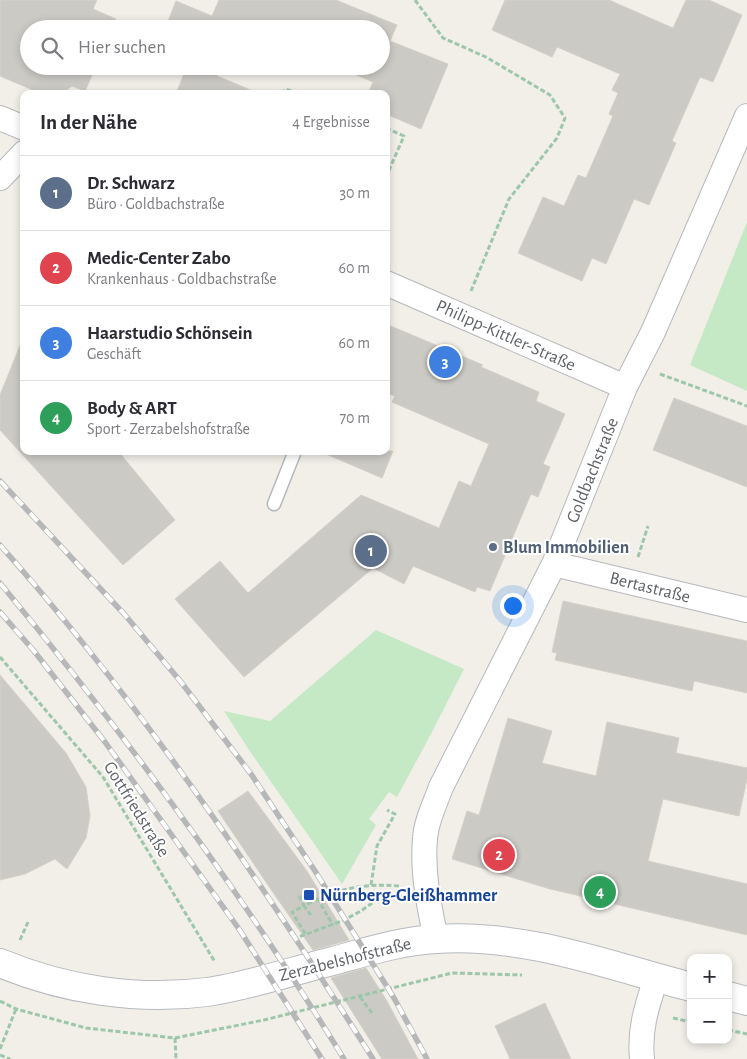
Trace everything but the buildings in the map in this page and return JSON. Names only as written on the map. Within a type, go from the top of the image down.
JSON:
[{"type":"street","name":"Goldbachstraße","points":[[436,939],[427,892],[425,863],[425,838],[431,812],[554,564],[625,387],[653,332],[747,116]]},
{"type":"street","points":[[0,118],[20,126]]},
{"type":"street","points":[[0,178],[20,157]]},
{"type":"street","name":"Philipp-Kittler-Straße","points":[[390,285],[462,314],[625,387]]},
{"type":"street","name":"Bertastraße","points":[[554,564],[747,610]]},
{"type":"street","name":"Zerzabelshofstraße","points":[[0,963],[53,981],[95,990],[137,995],[180,995],[238,986],[389,946],[436,939],[511,942],[548,948],[577,954],[687,986]]},
{"type":"street","points":[[642,1059],[641,1047],[644,1017],[656,978]]},
{"type":"street","points":[[732,997],[747,1001]]},
{"type":"lane","points":[[274,504],[293,455]]},
{"type":"path","points":[[415,0],[443,38],[486,57],[550,95],[565,118],[557,138],[509,199],[462,314]]},
{"type":"path","points":[[390,130],[404,136],[390,168]]},
{"type":"path","points":[[636,365],[747,406]]},
{"type":"path","name":"Gottfriedstraße","points":[[0,657],[103,778],[217,964],[207,966]]},
{"type":"path","points":[[371,885],[378,846],[395,814],[388,810]]},
{"type":"path","points":[[306,935],[292,912],[317,898],[346,888],[371,885],[404,887]]},
{"type":"path","points":[[386,892],[387,885]]},
{"type":"path","points":[[299,896],[310,915]]},
{"type":"path","points":[[317,898],[332,925]]},
{"type":"path","points":[[288,940],[332,925],[361,911]]},
{"type":"path","points":[[0,1001],[16,1008],[86,1028],[175,1038],[264,1020],[452,973],[527,976]]},
{"type":"path","points":[[360,997],[372,1014]]},
{"type":"path","points":[[647,1006],[687,1021]]},
{"type":"path","points":[[0,1049],[16,1008]]},
{"type":"path","points":[[732,1031],[747,1034]]},
{"type":"path","points":[[175,1038],[176,1059]]},
{"type":"path","points":[[0,1055],[10,1059]]},
{"type":"green space","points":[[747,222],[747,391],[690,365]]},
{"type":"green space","points":[[376,630],[464,669],[397,797],[389,792],[369,819],[376,825],[342,884],[224,711],[270,721]]},
{"type":"railway","points":[[0,481],[125,615],[181,682],[251,774],[315,871],[394,998],[427,1059]]},
{"type":"railway","points":[[0,545],[102,667],[197,794],[287,925],[373,1059]]},
{"type":"railway","points":[[0,583],[92,697],[180,815],[265,936],[344,1059]]},
{"type":"railway","points":[[0,612],[34,651],[105,742],[239,929],[322,1059]]},
{"type":"place","name":"Haarstudio Schönsein","points":[[445,362]]},
{"type":"place","name":"Blum Immobilien","points":[[493,547]]},
{"type":"place","name":"Dr. Schwarz","points":[[371,551]]},
{"type":"place","name":"Medic-Center Zabo","points":[[499,855]]},
{"type":"place","name":"Body & ART","points":[[600,892]]},
{"type":"place","name":"Nürnberg-Gleißhammer","points":[[309,895]]}]
